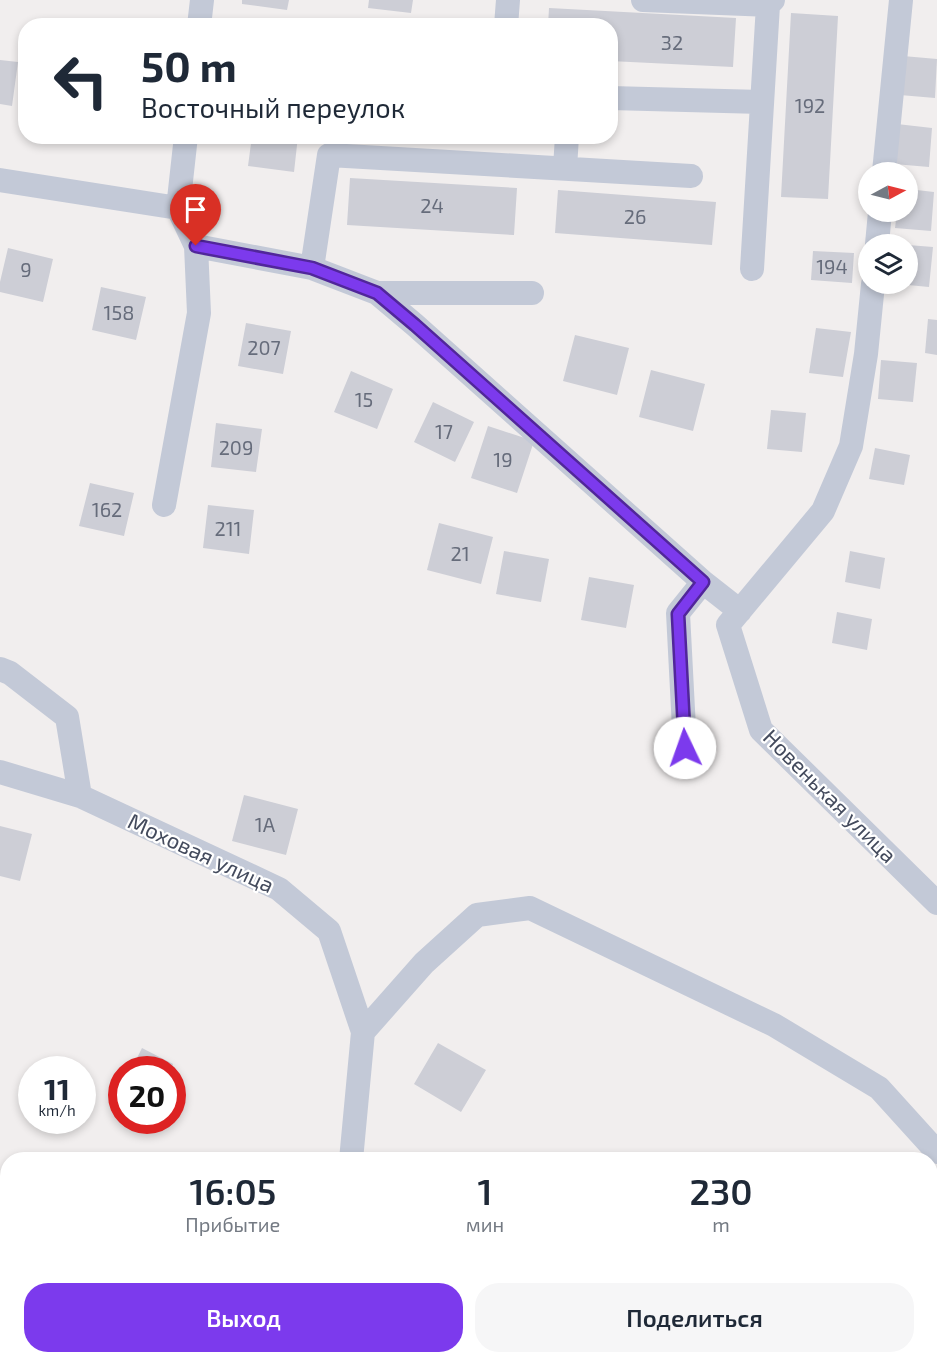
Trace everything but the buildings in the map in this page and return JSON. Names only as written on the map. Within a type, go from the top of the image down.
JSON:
[{"type":"street","points":[[200,18],[202,0]]},
{"type":"street","points":[[507,18],[508,0]]},
{"type":"street","points":[[643,0],[771,3],[762,102],[752,269]]},
{"type":"street","points":[[885,162],[901,0]]},
{"type":"street","points":[[618,98],[762,102]]},
{"type":"street","points":[[164,505],[199,313],[196,246],[178,208],[185,144]]},
{"type":"street","points":[[565,168],[566,144]]},
{"type":"street","points":[[312,268],[329,155],[691,176]]},
{"type":"street","points":[[0,180],[178,208]]},
{"type":"street","points":[[196,246],[312,268],[377,293],[703,582],[740,611],[823,512],[852,446],[866,354],[872,294]]},
{"type":"street","points":[[377,293],[532,293]]},
{"type":"street","points":[[685,748],[678,614],[703,582]]},
{"type":"street","name":"Новенькая улица","points":[[740,611],[729,625],[761,730],[937,903]]},
{"type":"street","points":[[0,669],[10,673],[67,717],[80,796]]},
{"type":"street","name":"Моховая улица","points":[[0,772],[80,796],[279,889],[328,931],[363,1032],[352,1152]]},
{"type":"street","points":[[363,1032],[424,963],[477,915],[530,908],[774,1025],[870,1082],[879,1088],[937,1152]]},
{"type":"route","points":[[196,246],[312,268],[377,293],[703,582],[678,614],[685,748]]}]
